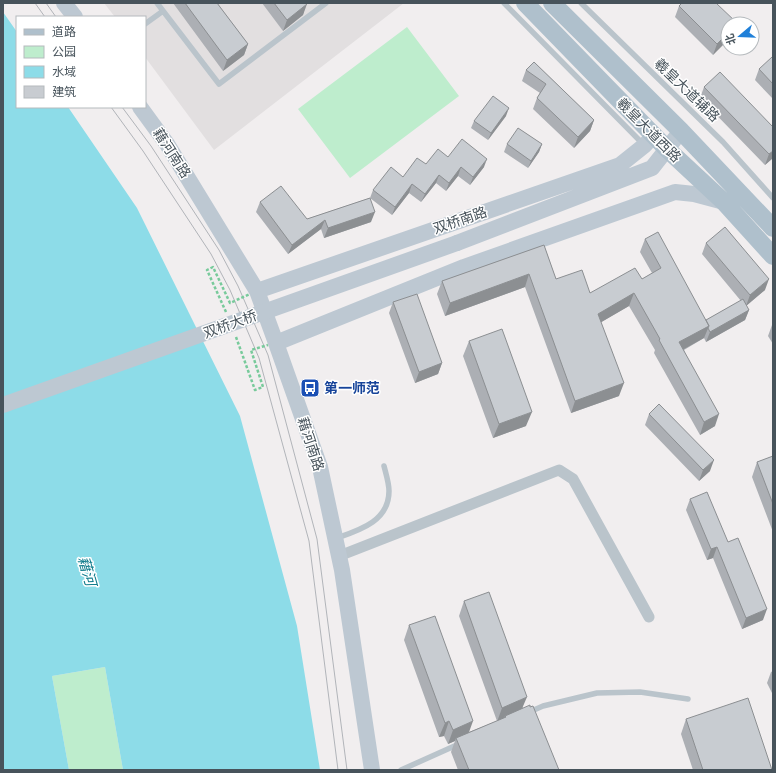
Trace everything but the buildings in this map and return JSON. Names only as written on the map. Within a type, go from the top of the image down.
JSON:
[{"type":"main road","points":[[64,3],[73,16]]},
{"type":"main road","name":"羲皇大道西路","points":[[525,3],[656,145],[724,202],[773,256]]},
{"type":"main road","name":"羲皇大道西路","points":[[552,3],[681,130],[773,228]]},
{"type":"main road","name":"藉河南路","points":[[141,108],[168,144],[253,292],[320,467],[339,556],[372,770]]},
{"type":"main road","points":[[656,145],[681,130]]},
{"type":"main road","name":"双桥大桥","points":[[3,405],[457,243],[652,168],[656,145]]},
{"type":"main road","name":"双桥南路","points":[[253,292],[620,165],[656,145]]},
{"type":"main road","points":[[272,344],[464,267],[675,192],[694,194],[724,202]]},
{"type":"street","points":[[339,556],[559,470],[573,479],[649,617]]},
{"type":"lane","points":[[157,3],[219,84],[326,3]]},
{"type":"lane","points":[[504,3],[656,145]]},
{"type":"lane","name":"羲皇大道辅路","points":[[581,3],[723,142],[773,198]]},
{"type":"lane","points":[[146,23],[163,10]]},
{"type":"lane","points":[[335,538],[361,530],[370,525],[383,510],[389,491],[384,466]]},
{"type":"lane","points":[[522,716],[543,706],[597,693],[640,692],[688,699]]},
{"type":"lane","points":[[401,770],[465,741]]},
{"type":"path","points":[[253,292],[230,303],[213,267],[208,270],[231,323],[255,390],[263,387],[250,350],[272,344]]},
{"type":"shaded area","points":[[104,3],[404,3],[214,150],[146,58],[146,16],[114,16]]},
{"type":"green space","points":[[407,27],[459,96],[350,178],[298,109]]},
{"type":"green space","points":[[105,667],[123,770],[69,770],[52,676]]},
{"type":"water","name":"藉河","points":[[3,12],[16,31],[16,108],[69,108],[137,208],[240,416],[297,626],[320,770],[123,770],[105,667],[52,676],[69,770],[3,770]]},
{"type":"tram line","points":[[35,3],[44,16]]},
{"type":"tram line","points":[[46,3],[55,16]]},
{"type":"tram line","points":[[112,108],[143,151],[211,254],[230,290],[259,358],[309,541],[338,770]]},
{"type":"tram line","points":[[123,108],[151,146],[219,250],[238,286],[268,355],[317,539],[347,770]]},
{"type":"place","name":"第一师范","points":[[310,388]]}]
